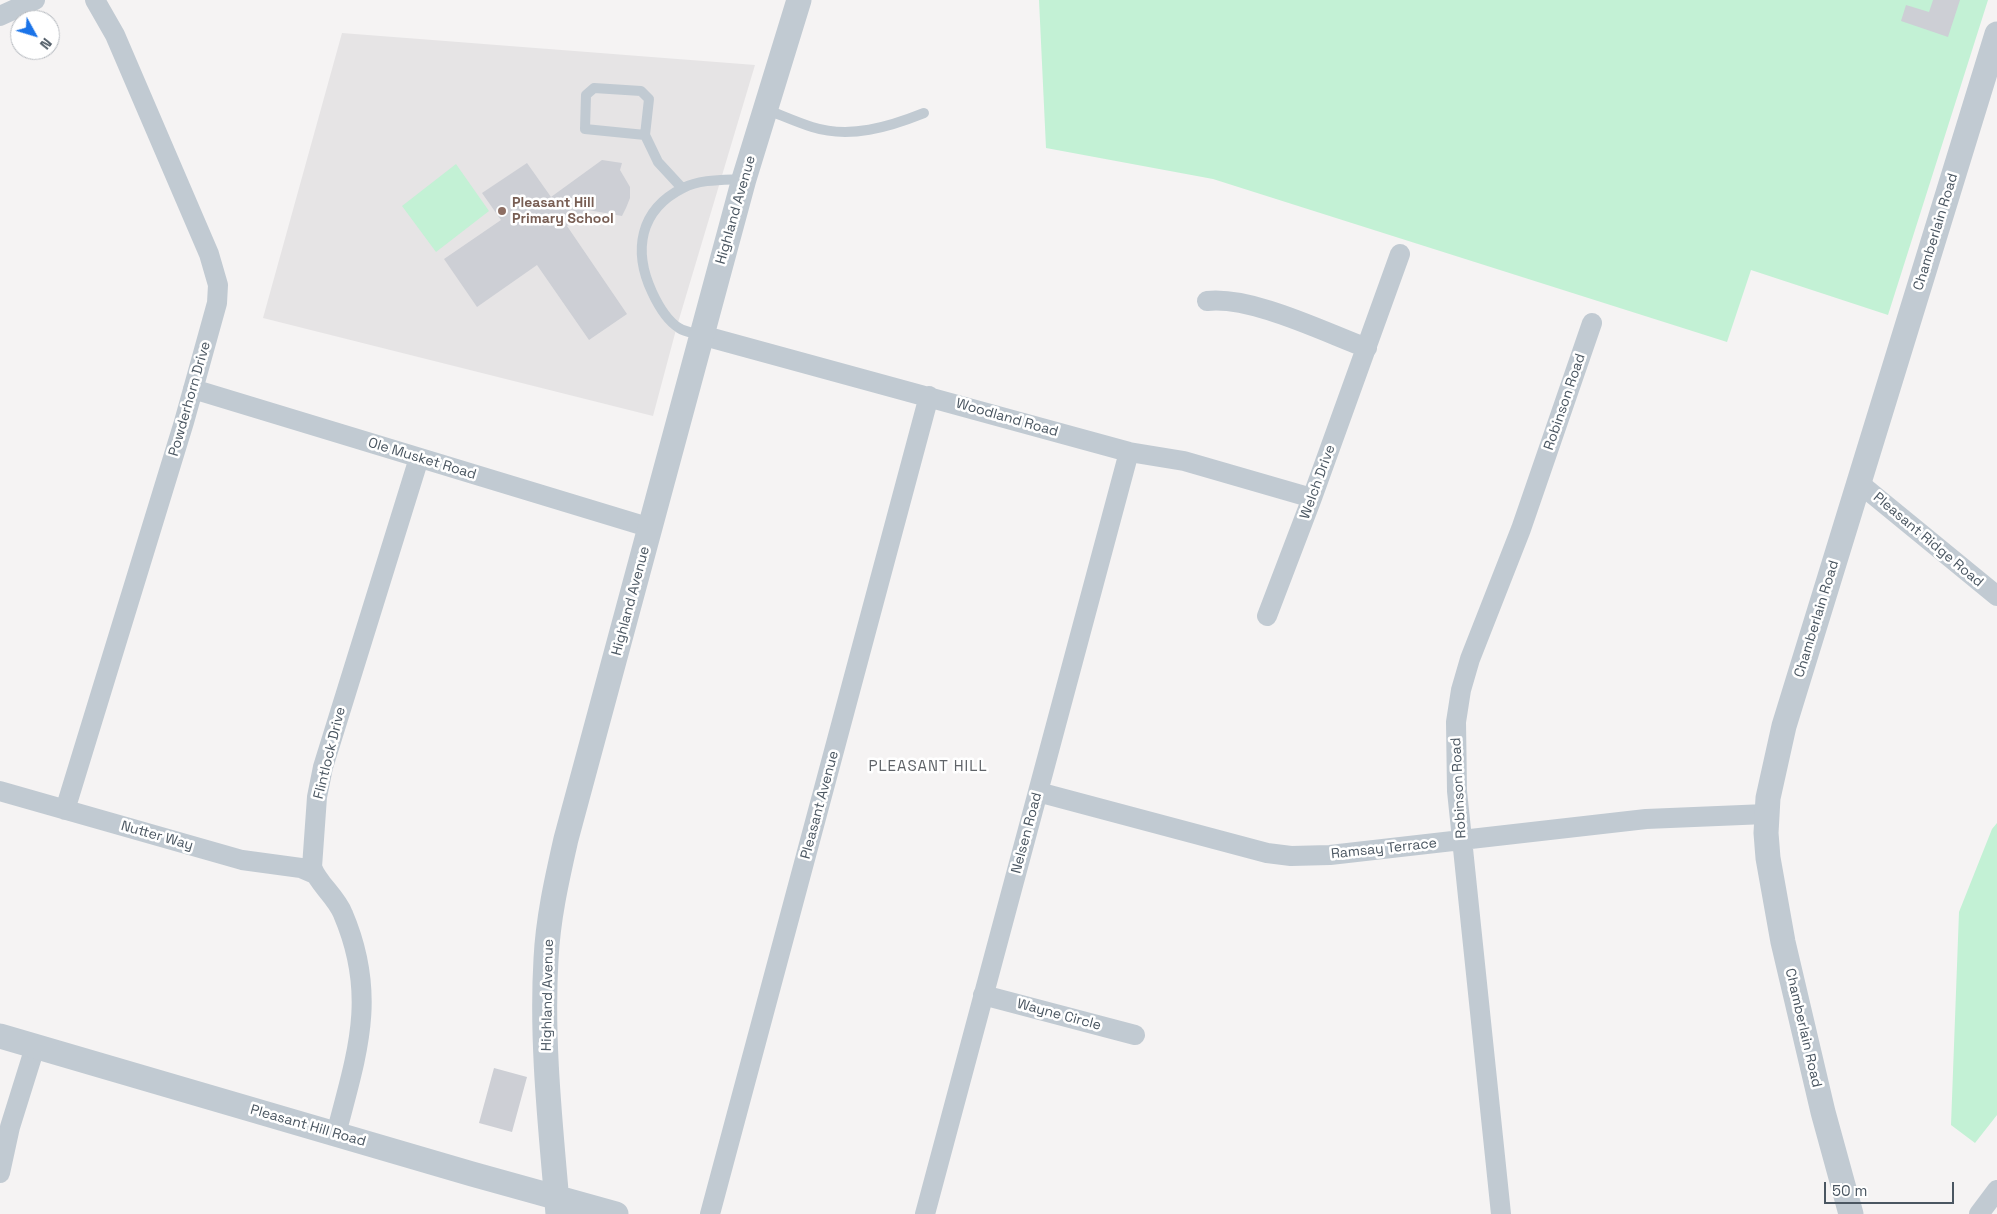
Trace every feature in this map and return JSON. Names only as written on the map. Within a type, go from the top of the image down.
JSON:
[{"type":"street","points":[[0,16],[35,0]]},
{"type":"street","name":"Highland Avenue","points":[[557,1206],[545,1028],[546,960],[550,912],[566,839],[651,528],[701,335],[764,108],[799,0]]},
{"type":"street","name":"Powderhorn Drive","points":[[65,810],[193,389],[217,302],[218,285],[198,227],[103,2]]},
{"type":"street","name":"Chamberlain Road","points":[[1851,1214],[1823,1112],[1783,942],[1768,858],[1766,814],[1770,784],[1782,735],[1997,34]]},
{"type":"street","name":"Welch Drive","points":[[1268,616],[1400,254]]},
{"type":"street","points":[[1207,301],[1233,302],[1272,312],[1367,348]]},
{"type":"street","name":"Robinson Road","points":[[1501,1214],[1454,756],[1456,722],[1461,690],[1470,659],[1521,529],[1592,323]]},
{"type":"street","name":"Woodland Road","points":[[701,335],[1129,452],[1193,463],[1312,498]]},
{"type":"street","name":"Ole Musket Road","points":[[193,389],[651,528]]},
{"type":"street","name":"Pleasant Avenue","points":[[710,1214],[929,396]]},
{"type":"street","name":"Nelsen Road","points":[[924,1214],[1129,452]]},
{"type":"street","name":"Flintlock Drive","points":[[314,874],[311,858],[317,797],[323,767],[419,458]]},
{"type":"street","name":"Pleasant Ridge Road","points":[[1859,482],[1997,596]]},
{"type":"street","name":"Nutter Way","points":[[0,791],[242,860],[301,868],[314,874]]},
{"type":"street","name":"Ramsay Terrace","points":[[1038,792],[1266,853],[1284,855],[1330,855],[1462,842],[1646,819],[1766,814]]},
{"type":"street","points":[[314,874],[327,887],[343,913],[357,958],[362,989],[361,1034],[336,1134]]},
{"type":"street","name":"Wayne Circle","points":[[983,995],[1136,1035]]},
{"type":"street","name":"Pleasant Hill Road","points":[[0,1036],[336,1134],[557,1206],[616,1214]]},
{"type":"street","points":[[0,1173],[10,1127],[35,1046]]},
{"type":"street","points":[[1979,1214],[1997,1190]]},
{"type":"lane","points":[[645,135],[585,129],[586,94],[589,90],[603,88],[642,91],[647,94],[649,99],[645,135],[658,162],[682,188]]},
{"type":"lane","points":[[764,108],[813,128],[838,132],[891,126],[924,113]]},
{"type":"lane","points":[[701,335],[678,328],[663,312],[644,272],[640,250],[643,234],[650,218],[662,204],[682,188],[707,182],[744,179]]},
{"type":"shaded area","name":"Pleasant Hill Primary School","points":[[342,33],[755,65],[677,326],[653,416],[263,318]]},
{"type":"green space","points":[[1039,0],[1988,0],[1888,315],[1751,270],[1727,342],[1213,179],[1046,148]]},
{"type":"green space","points":[[456,164],[489,211],[436,252],[402,206]]},
{"type":"green space","points":[[1997,823],[1997,1115],[1975,1143],[1951,1125],[1959,912],[1992,829]]},
{"type":"building","points":[[1933,0],[1960,0],[1948,37],[1901,21],[1906,5],[1929,12]]},
{"type":"building","points":[[602,160],[622,163],[620,170],[630,187],[630,198],[622,216],[588,210],[567,226],[627,314],[589,340],[537,265],[477,307],[444,259],[501,220],[482,193],[527,163],[551,197]]},
{"type":"building","points":[[494,1068],[527,1077],[512,1132],[479,1123]]},
{"type":"place","name":"Pleasant Hill Primary School","points":[[502,211]]},
{"type":"district","name":"PLEASANT HILL","points":[[928,767]]}]
